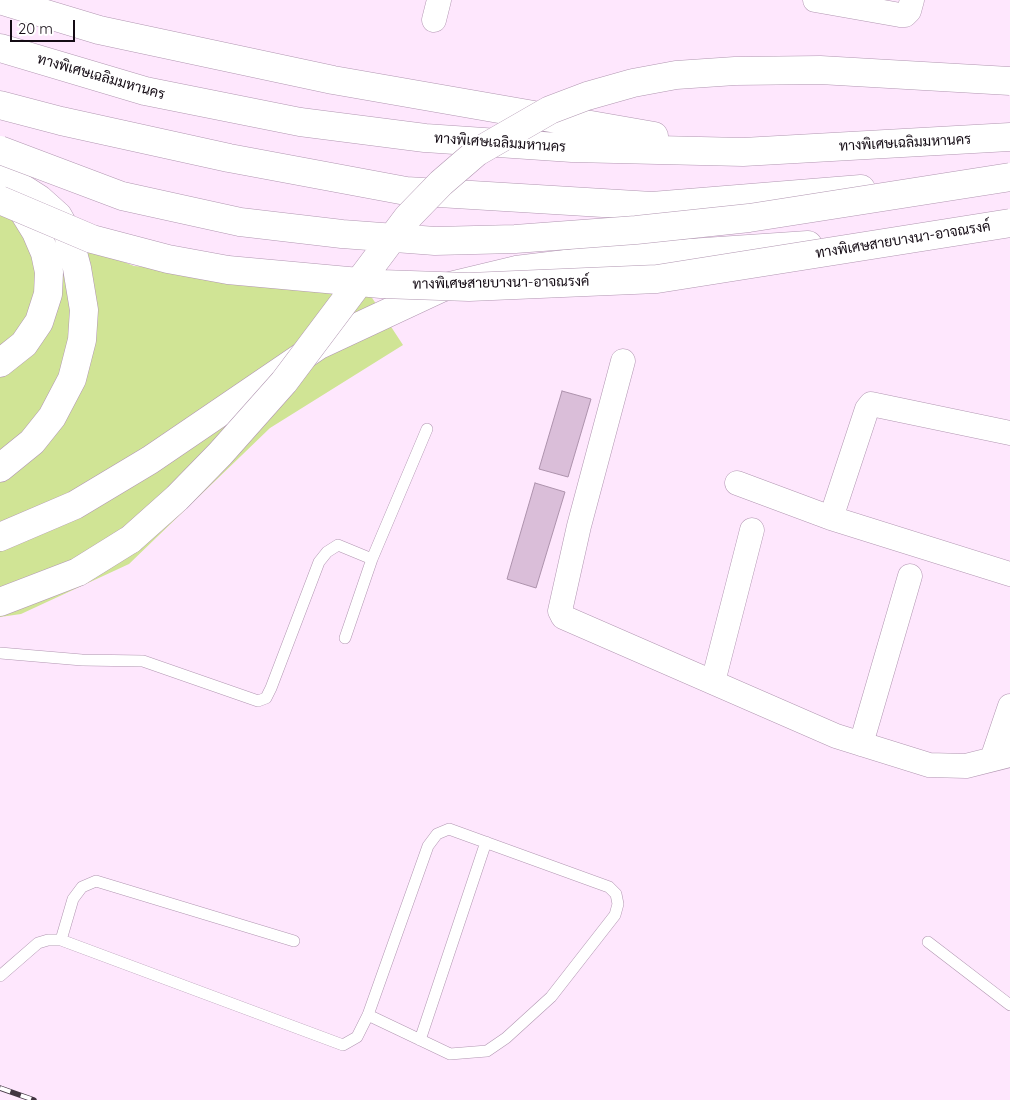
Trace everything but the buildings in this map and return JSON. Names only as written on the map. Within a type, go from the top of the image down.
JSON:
[{"type":"highway","points":[[0,0],[99,30],[333,80],[743,152]]},
{"type":"highway","name":"ทางพิเศษเฉลิมมหานคร","points":[[0,48],[145,91],[300,122],[425,138],[572,148],[743,152],[1010,137]]},
{"type":"highway","points":[[0,602],[78,572],[131,539],[177,498],[284,382],[408,217],[441,183],[477,152],[550,110],[587,96],[633,83],[676,75],[725,71],[820,70],[1010,81]]},
{"type":"highway","points":[[0,105],[61,121],[229,158],[406,191],[652,206],[1010,177]]},
{"type":"highway","points":[[0,150],[122,196],[240,222],[342,234],[436,240],[515,238],[636,230],[749,218],[1010,177]]},
{"type":"highway","points":[[0,174],[39,199],[58,216],[68,234],[77,268],[84,310],[82,340],[72,379],[52,416],[32,442],[0,468]]},
{"type":"highway","points":[[0,180],[22,206],[36,232],[45,253],[49,272],[48,294],[39,322],[24,344],[0,364]]},
{"type":"highway","name":"ทางพิเศษสายบางนา-อาจณรงค์","points":[[0,200],[92,239],[168,259],[228,270],[381,284],[469,286],[657,279],[1010,223]]},
{"type":"highway","points":[[0,537],[75,505],[142,465],[320,345],[441,288],[652,206]]},
{"type":"highway","points":[[441,288],[516,270],[615,258],[828,243],[1010,235]]},
{"type":"street","points":[[829,2],[905,15],[910,11],[912,0]]},
{"type":"street","points":[[624,361],[579,526],[560,611],[566,619],[836,736],[929,765],[966,766],[1001,757],[1010,706]]},
{"type":"street","points":[[831,518],[867,409],[871,404],[1010,433]]},
{"type":"street","points":[[737,483],[831,518],[1010,574]]},
{"type":"street","points":[[713,682],[752,530]]},
{"type":"street","points":[[861,744],[910,576]]},
{"type":"lane","points":[[345,638],[372,559],[427,429]]},
{"type":"lane","points":[[0,653],[82,660],[144,661],[258,701],[266,698],[271,688],[319,562],[327,552],[338,545],[372,559]]},
{"type":"lane","points":[[0,976],[38,943],[48,940],[60,940],[343,1045],[357,1036],[368,1015],[428,846],[437,834],[449,829],[609,887],[616,894],[618,904],[615,915],[551,996],[506,1038],[487,1051],[450,1054],[368,1015]]},
{"type":"lane","points":[[420,1040],[486,842]]},
{"type":"lane","points":[[60,940],[73,898],[82,887],[96,881],[294,940]]},
{"type":"lane","points":[[928,942],[1010,1005]]},
{"type":"green space","points":[[0,212],[134,266],[363,284],[403,345],[270,428],[129,564],[21,614],[0,617]]},
{"type":"railway","points":[[0,1088],[34,1100]]}]
